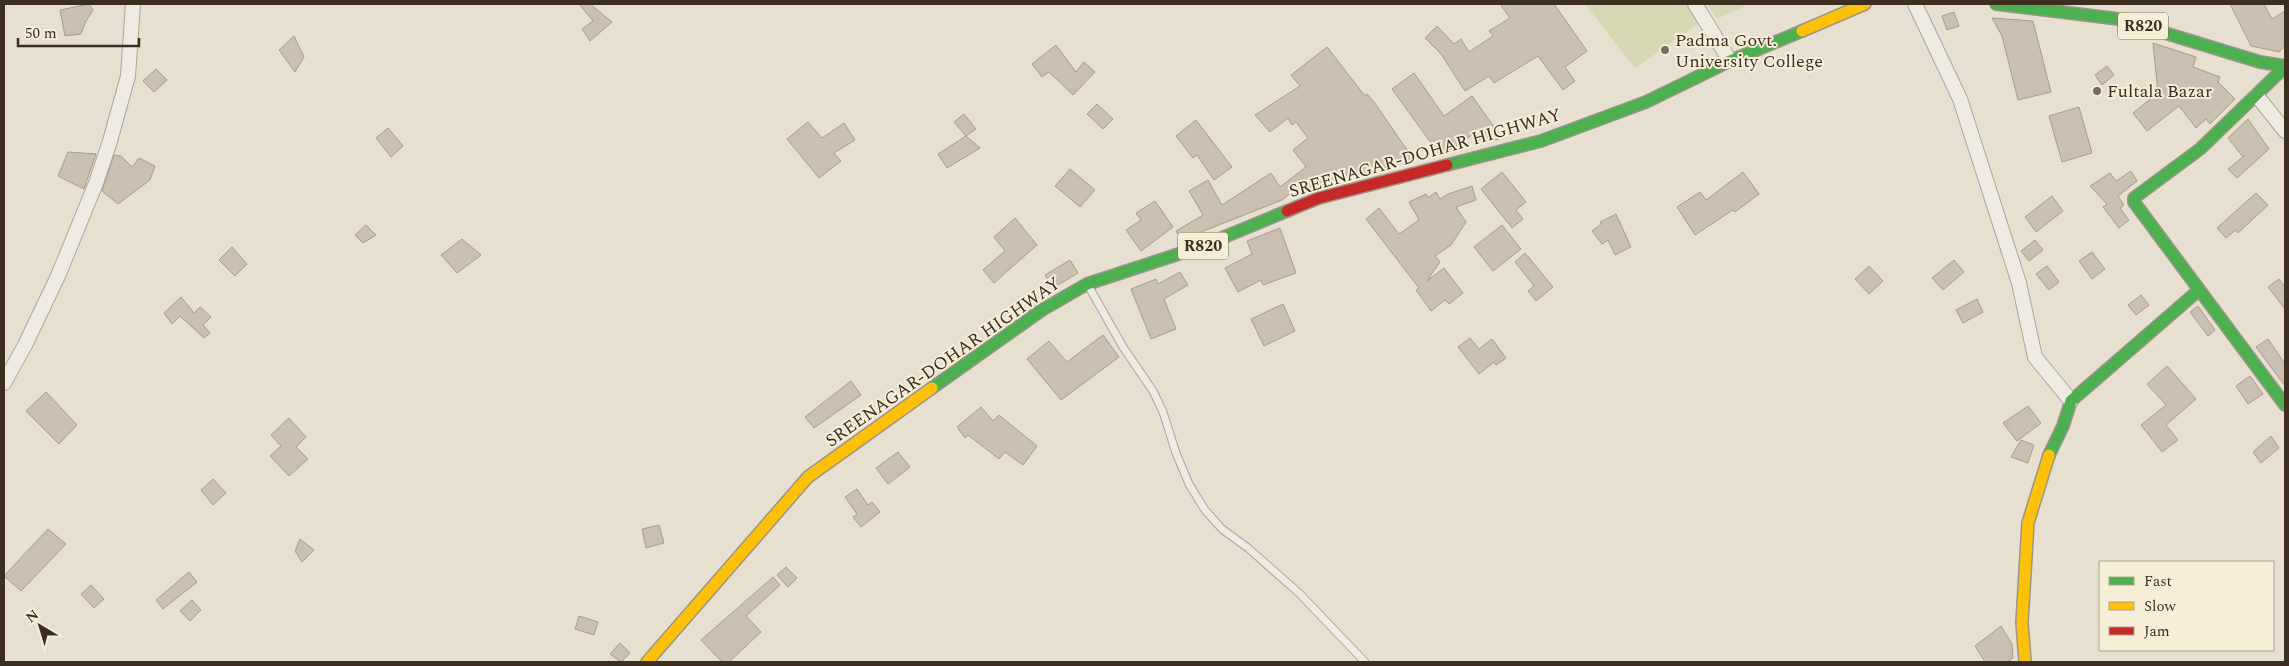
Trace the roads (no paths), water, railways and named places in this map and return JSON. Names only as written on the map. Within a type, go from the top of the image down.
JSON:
[{"type":"main road","name":"SREENAGAR-DOHAR HIGHWAY","points":[[647,662],[808,478],[1042,310],[1087,284],[1200,247],[1319,198],[1540,141],[1646,102],[1730,61],[1865,4]]},
{"type":"main road","name":"R820","points":[[1996,4],[2119,19],[2260,62],[2285,66]]},
{"type":"main road","points":[[2285,66],[2257,96],[2200,149],[2134,198],[2134,202],[2285,405]]},
{"type":"main road","points":[[2026,662],[2022,622],[2028,523],[2050,453],[2063,426],[2071,401],[2199,290]]},
{"type":"street","points":[[4,383],[25,345],[58,276],[96,183],[128,76],[133,4]]},
{"type":"street","points":[[1695,4],[1730,61]]},
{"type":"street","points":[[1915,4],[1960,99],[2019,283],[2035,357],[2071,401]]},
{"type":"street","points":[[2257,96],[2285,130]]},
{"type":"lane","points":[[1087,284],[1122,347],[1153,391],[1164,412],[1176,453],[1188,484],[1205,510],[1222,529],[1248,548],[1299,593],[1365,662]]},
{"type":"place","name":"Padma Govt. University College","points":[[1665,50]]},
{"type":"place","name":"Fultala Bazar","points":[[2097,91]]}]
